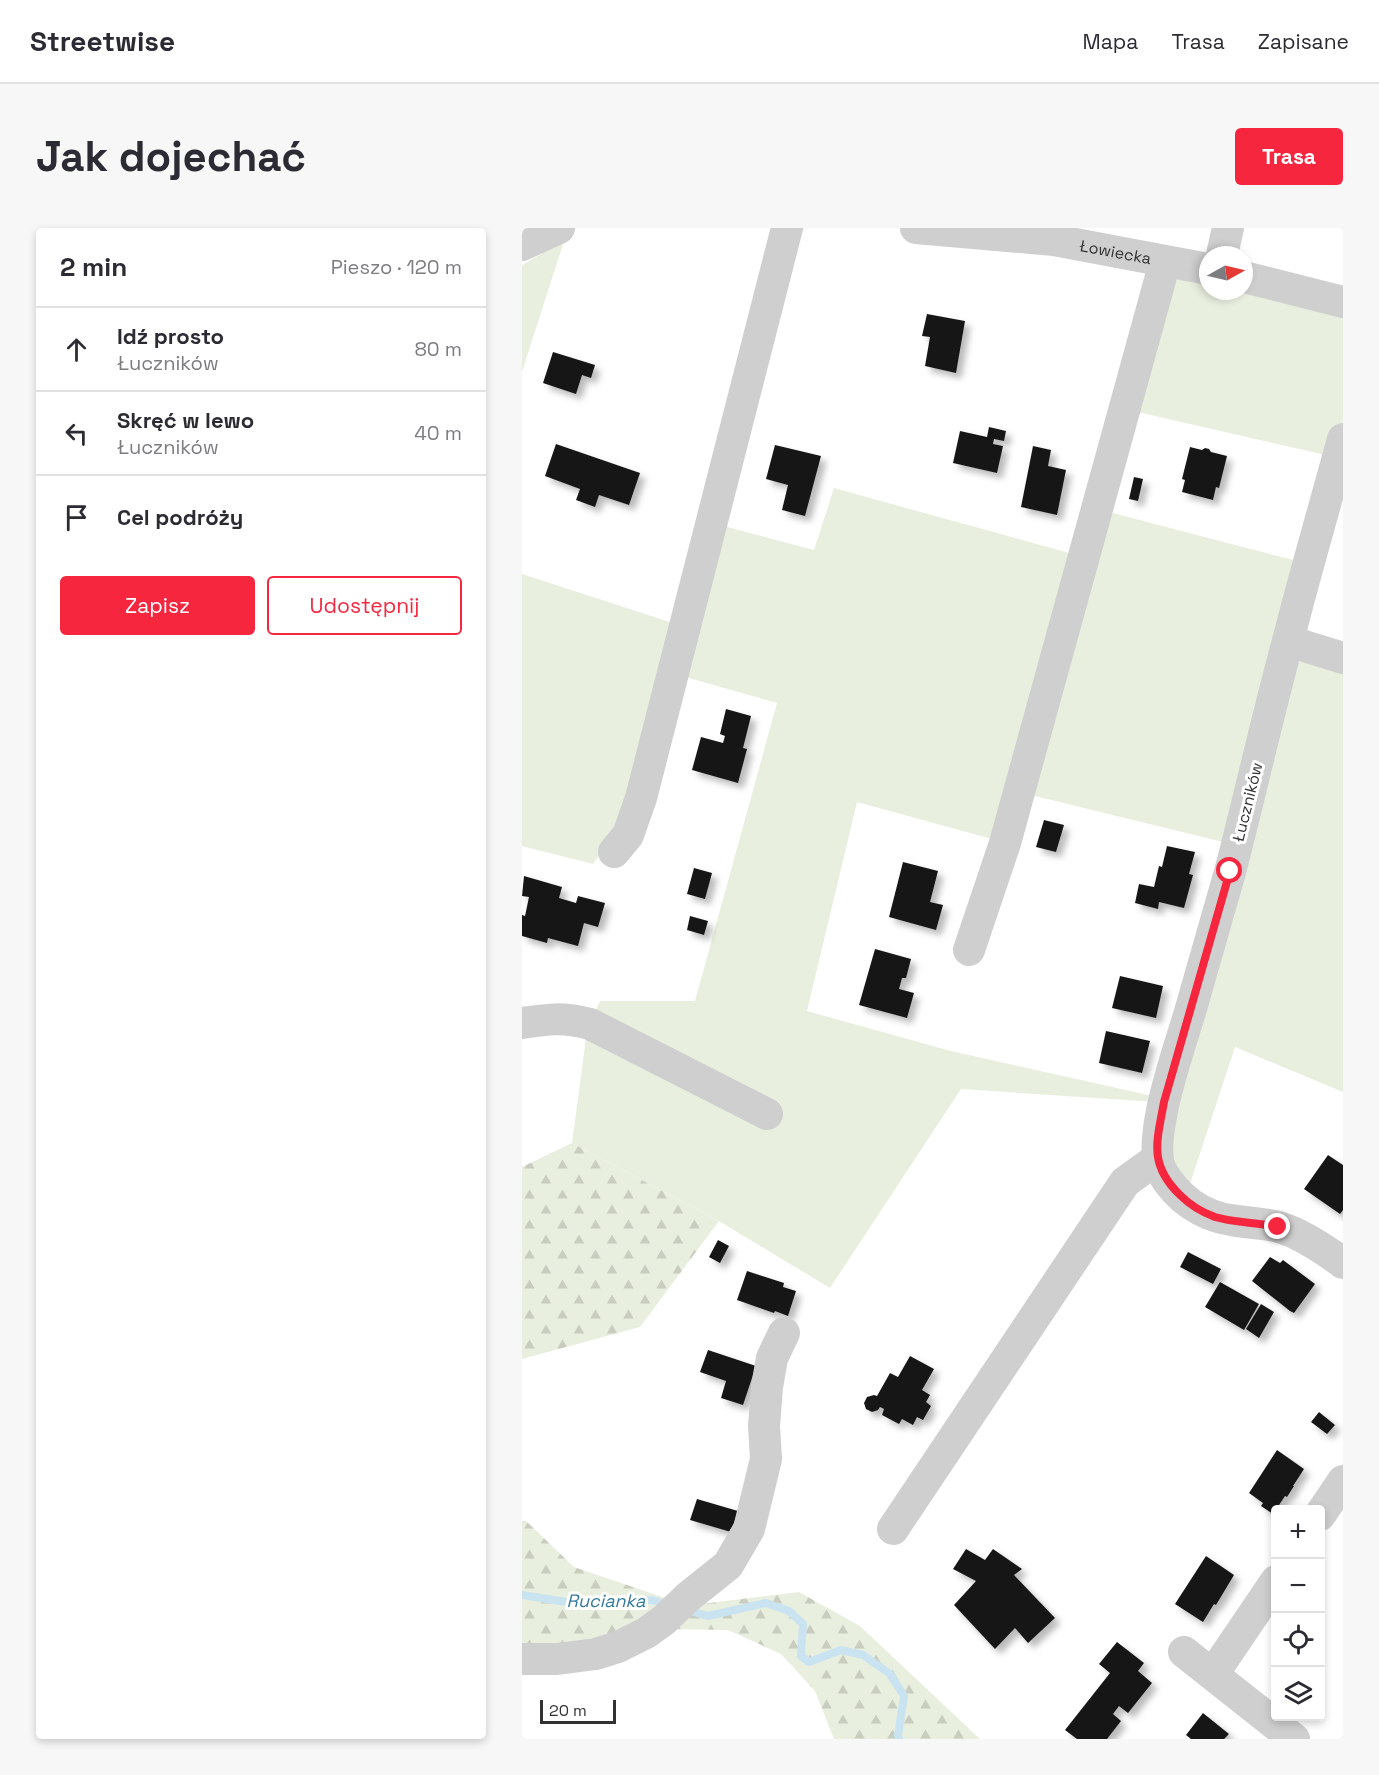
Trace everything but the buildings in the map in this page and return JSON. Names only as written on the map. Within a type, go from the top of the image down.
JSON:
[{"type":"street","points":[[522,245],[559,228]]},
{"type":"street","points":[[614,852],[628,835],[641,798],[787,228]]},
{"type":"street","name":"Łowiecka","points":[[916,228],[1010,232],[1199,268]]},
{"type":"street","points":[[1224,246],[1228,228]]},
{"type":"street","points":[[969,950],[1005,843],[1165,262]]},
{"type":"street","points":[[1253,279],[1343,302]]},
{"type":"street","name":"Łuczników","points":[[1157,1159],[1158,1136],[1164,1102],[1230,871],[1288,641],[1343,439]]},
{"type":"street","points":[[1288,641],[1343,658]]},
{"type":"street","points":[[522,1023],[547,1019],[568,1019],[590,1024],[767,1114]]},
{"type":"street","points":[[893,1529],[1125,1182],[1157,1159],[1169,1183],[1193,1207],[1229,1220],[1265,1224],[1290,1231],[1330,1253],[1343,1263]]},
{"type":"street","points":[[522,1659],[557,1659],[597,1654],[618,1647],[646,1634],[728,1565],[749,1529],[766,1459],[764,1426],[767,1387],[772,1358],[784,1333]]},
{"type":"street","points":[[1325,1508],[1343,1481]]},
{"type":"street","points":[[1213,1674],[1271,1587]]},
{"type":"street","points":[[1184,1652],[1294,1739]]},
{"type":"green space","points":[[564,241],[522,372],[522,265]]},
{"type":"green space","points":[[1170,276],[1199,283],[1199,300],[1253,300],[1253,295],[1343,316],[1343,420],[1334,457],[1133,411]]},
{"type":"green space","points":[[834,488],[1080,556],[999,841],[857,802],[807,1011],[951,1051],[1157,1097],[1157,1102],[961,1089],[830,1288],[719,1221],[572,1143],[587,1030],[600,1001],[695,1001],[777,703],[682,676],[720,525],[814,550]]},
{"type":"green space","points":[[1105,511],[1305,563],[1231,844],[1027,794]]},
{"type":"green space","points":[[522,574],[679,625],[623,823],[593,864],[522,846]]},
{"type":"green space","points":[[1313,660],[1343,667],[1343,1092],[1235,1047],[1187,1193],[1163,1135],[1290,669],[1301,661]]},
{"type":"green space","points":[[572,1143],[719,1221],[640,1327],[522,1359],[522,1167]]},
{"type":"green space","points":[[522,1521],[526,1521],[574,1567],[674,1601],[616,1642],[522,1653]]},
{"type":"green space","points":[[799,1592],[860,1626],[980,1739],[834,1739],[815,1691],[781,1654],[728,1630],[663,1629],[693,1605]]},
{"type":"waterway","name":"Rucianka","points":[[522,1595],[573,1603],[652,1600],[669,1605]]},
{"type":"waterway","name":"Rucianka","points":[[687,1610],[708,1616],[766,1603],[789,1611],[803,1624],[801,1656],[809,1662],[841,1650],[863,1655],[890,1674],[904,1696],[899,1739]]},
{"type":"route","points":[[1230,871],[1164,1102],[1158,1136],[1157,1159],[1165,1178],[1193,1207],[1229,1220],[1278,1227]]}]
